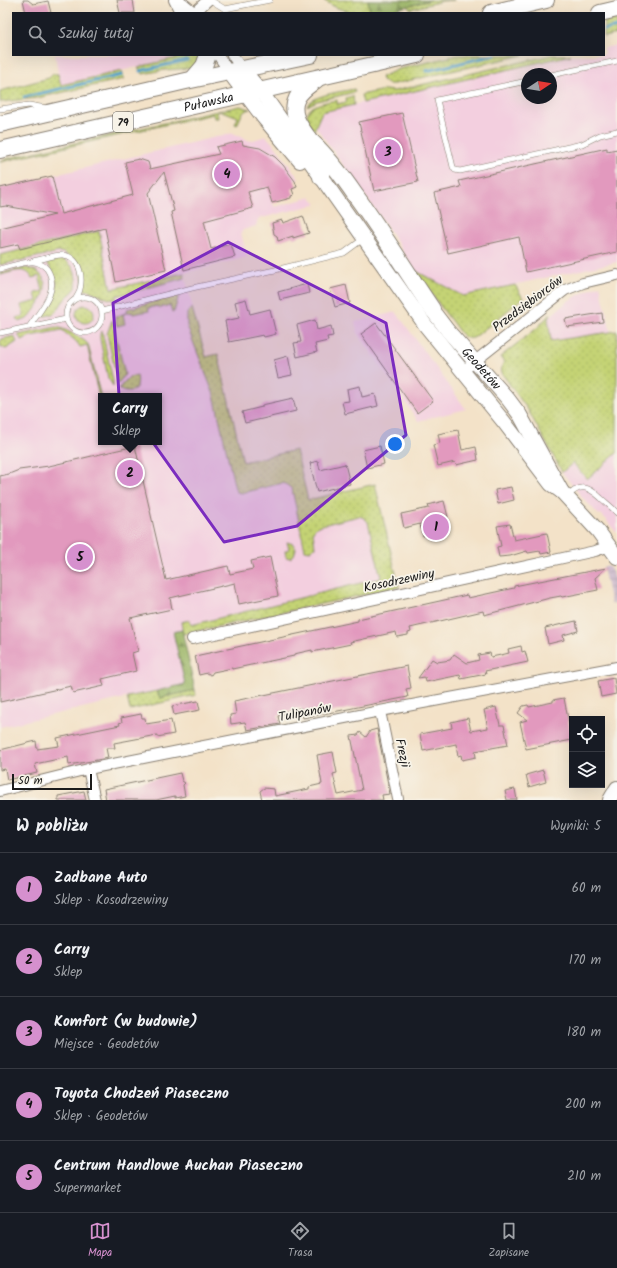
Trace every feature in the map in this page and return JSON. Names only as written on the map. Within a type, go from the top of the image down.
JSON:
[{"type":"main road","points":[[495,12],[546,0]]},
{"type":"main road","points":[[604,12],[617,9]]},
{"type":"main road","points":[[193,79],[204,66],[208,56]]},
{"type":"main road","name":"Puławska","points":[[0,124],[193,79],[305,56]]},
{"type":"main road","name":"Puławska","points":[[0,150],[413,56]]},
{"type":"main road","points":[[318,78],[297,98],[294,111],[300,126],[312,142],[322,151],[336,168],[377,225],[432,309]]},
{"type":"main road","points":[[312,142],[321,161],[321,177]]},
{"type":"street","points":[[174,0],[183,3],[194,12]]},
{"type":"street","points":[[174,0],[178,8],[183,12]]},
{"type":"street","points":[[196,12],[208,0]]},
{"type":"street","points":[[219,56],[236,71]]},
{"type":"street","points":[[232,56],[236,71]]},
{"type":"street","name":"Geodetów","points":[[236,71],[253,92],[263,117],[309,174],[321,177],[426,326],[508,426],[551,484],[564,494]]},
{"type":"street","name":"Geodetów","points":[[381,261],[402,276],[432,309],[474,362],[508,399],[520,415],[564,494],[613,551]]},
{"type":"street","name":"Przedsiębiorców","points":[[463,371],[565,290],[584,283],[617,275]]},
{"type":"street","name":"Kosodrzewiny","points":[[192,639],[594,551],[613,551]]},
{"type":"street","name":"Tulipanów","points":[[0,791],[88,769],[380,711],[617,667]]},
{"type":"street","name":"Frezji","points":[[380,711],[398,799]]},
{"type":"street","points":[[88,769],[94,800]]},
{"type":"street","points":[[610,800],[617,788]]},
{"type":"lane","points":[[208,0],[225,9],[270,0]]},
{"type":"lane","points":[[557,74],[617,61]]},
{"type":"lane","points":[[521,81],[438,100],[452,167],[460,171],[582,144],[600,135],[617,131]]},
{"type":"lane","points":[[0,109],[30,105],[59,110]]},
{"type":"lane","points":[[102,311],[192,288],[344,253],[365,238]]},
{"type":"lane","points":[[0,269],[62,255],[69,257],[74,260],[79,270],[82,282],[80,292],[68,308],[66,318],[72,328],[76,331],[86,333],[97,328],[102,317],[102,311],[96,301],[92,298],[81,297],[76,299]]},
{"type":"lane","points":[[29,327],[50,296],[53,288],[48,270],[40,264],[32,262]]},
{"type":"lane","points":[[0,333],[66,318]]},
{"type":"lane","points":[[564,494],[581,488],[589,488],[617,513]]},
{"type":"highlighted area","points":[[228,242],[386,323],[406,435],[297,526],[224,542],[119,395],[113,303]]},
{"type":"shaded area","points":[[617,45],[617,262],[463,296],[414,270],[390,231],[316,127],[322,112],[567,56],[605,56],[605,48]]},
{"type":"shaded area","points":[[55,56],[185,56],[60,85]]},
{"type":"shaded area","points":[[233,133],[250,141],[266,136],[276,147],[299,179],[267,187],[272,203],[275,207],[311,197],[317,204],[258,219],[256,226],[243,230],[241,233],[247,257],[184,273],[205,357],[218,354],[243,462],[296,450],[308,500],[375,484],[399,587],[183,634],[182,630],[173,632],[185,684],[0,727],[0,188]]},
{"type":"shaded area","points":[[600,285],[611,332],[551,341],[548,318],[568,301]]},
{"type":"shaded area","points":[[396,312],[466,409],[418,421],[358,334],[355,322]]},
{"type":"shaded area","points":[[617,453],[616,532],[601,514],[599,515],[581,496],[562,472],[573,463],[587,478]]},
{"type":"shaded area","points":[[608,565],[617,581],[617,603],[611,604],[603,567]]},
{"type":"green space","points":[[323,0],[368,0],[372,12],[353,12],[335,7]]},
{"type":"green space","points":[[368,0],[431,0],[385,12],[370,11]]},
{"type":"green space","points":[[431,0],[454,0],[442,1],[411,9],[408,7],[409,5]]},
{"type":"green space","points":[[617,19],[617,34],[605,37],[605,22]]},
{"type":"green space","points":[[185,56],[200,56],[194,68],[164,70],[143,74],[138,67]]},
{"type":"green space","points":[[454,56],[519,56],[394,84],[388,84],[382,80],[381,77],[399,69]]},
{"type":"green space","points":[[548,56],[567,56],[363,103],[361,95],[384,90],[394,91]]},
{"type":"green space","points":[[122,71],[124,79],[37,98],[0,102],[0,91],[49,78],[53,74],[58,74],[61,85]]},
{"type":"green space","points":[[354,89],[355,92],[317,101],[307,106],[310,102],[322,96]]},
{"type":"green space","points":[[353,96],[354,105],[322,112],[314,130],[308,122],[307,114],[313,107],[337,100],[337,104],[347,102],[346,98]]},
{"type":"green space","points":[[240,106],[250,109],[243,112],[237,125],[235,124],[238,117],[221,111],[217,112],[218,118],[214,118],[213,114],[0,162],[13,157]]},
{"type":"green space","points":[[99,231],[111,289],[184,273],[185,278],[116,296],[117,300],[112,300],[84,290],[81,267],[64,253],[59,252],[0,265],[0,255]]},
{"type":"green space","points":[[60,259],[69,263],[74,270],[76,288],[55,312],[42,317],[53,300],[56,289],[56,279],[46,262]]},
{"type":"green space","points":[[29,268],[39,273],[44,280],[45,286],[40,303],[27,319],[19,322],[16,318],[24,316],[21,305],[37,301],[35,293],[43,291],[39,276],[32,278],[29,274],[22,271],[0,275],[0,273]]},
{"type":"green space","points":[[414,270],[463,296],[515,285],[523,298],[475,337],[464,337]]},
{"type":"green space","points":[[179,295],[174,312],[172,312],[170,305],[158,308],[158,306],[148,308],[149,311],[123,314],[125,324],[117,326],[115,317],[128,312],[127,309]]},
{"type":"green space","points":[[85,305],[91,308],[94,314],[91,320],[85,323],[79,320],[76,314],[79,308]]},
{"type":"green space","points":[[192,308],[206,357],[218,354],[243,462],[296,450],[308,500],[375,484],[399,587],[183,634],[181,622],[190,620],[191,625],[381,578],[368,522],[364,518],[359,516],[318,526],[313,531],[315,547],[310,551],[305,550],[292,489],[283,483],[241,493],[237,492],[235,489],[214,395],[187,326],[187,313]]},
{"type":"green space","points":[[550,314],[551,315],[548,318],[551,341],[617,331],[617,453],[587,479],[573,463],[562,472],[528,410],[503,375],[501,368],[504,362],[500,357],[537,328]]},
{"type":"green space","points":[[112,320],[125,374],[118,384],[107,334]]},
{"type":"green space","points":[[56,327],[82,339],[88,344],[100,393],[98,393],[87,345],[80,347],[62,330],[31,336],[22,340],[18,335]]},
{"type":"green space","points":[[102,331],[113,386],[108,378],[100,339],[100,334]]},
{"type":"green space","points":[[14,336],[17,342],[6,349],[1,347],[0,342],[2,339]]},
{"type":"green space","points":[[137,375],[138,380],[134,390],[127,391],[118,389],[129,377]]},
{"type":"green space","points":[[287,542],[293,544],[296,549],[294,555],[290,558],[286,557],[285,551],[289,549]]},
{"type":"green space","points":[[182,630],[195,690],[160,698],[157,691],[185,684],[173,632]]},
{"type":"green space","points":[[195,690],[196,695],[130,710],[127,697],[157,691],[160,698]]},
{"type":"building","points":[[23,0],[28,0],[33,4],[48,1],[51,12],[26,12]]},
{"type":"building","points":[[117,0],[133,0],[135,12],[120,12]]},
{"type":"building","points":[[402,113],[418,182],[374,191],[359,122]]},
{"type":"building","points":[[242,141],[243,145],[260,148],[275,157],[295,181],[297,187],[292,189],[294,195],[291,196],[291,198],[272,203],[267,187],[248,192],[253,208],[204,221],[211,249],[231,244],[235,257],[184,270],[171,212],[174,211],[164,172],[148,193],[166,270],[116,282],[105,228],[20,249],[18,244],[0,248],[0,228],[55,215],[6,206],[0,207],[0,188],[52,176],[61,214],[133,195],[125,162],[139,159],[148,162],[150,169],[219,154],[216,147]]},
{"type":"building","points":[[607,148],[607,151],[617,149],[617,252],[526,272],[519,237],[448,253],[434,193],[461,187],[459,181]]},
{"type":"building","points":[[303,216],[309,233],[278,241],[277,236],[274,234],[272,223],[282,220],[283,223]]},
{"type":"building","points":[[307,284],[309,293],[280,300],[278,292]]},
{"type":"building","points":[[346,285],[350,303],[335,307],[330,289]]},
{"type":"building","points":[[246,299],[250,314],[270,309],[276,334],[229,342],[225,321],[239,318],[235,302]]},
{"type":"building","points":[[602,313],[603,322],[567,327],[565,319]]},
{"type":"building","points":[[315,320],[317,330],[331,326],[333,336],[327,337],[328,341],[315,344],[317,352],[297,357],[294,343],[301,342],[297,325]]},
{"type":"building","points":[[376,323],[433,401],[417,413],[361,334]]},
{"type":"building","points":[[288,356],[292,375],[278,378],[274,360]]},
{"type":"building","points":[[360,386],[362,397],[375,394],[378,406],[345,414],[342,402],[349,401],[347,389]]},
{"type":"building","points":[[293,398],[296,411],[245,423],[242,412],[262,407],[262,405]]},
{"type":"building","points":[[458,430],[462,450],[476,447],[478,460],[456,465],[455,462],[438,466],[433,445],[440,443],[438,434]]},
{"type":"building","points":[[135,446],[166,580],[228,566],[230,574],[253,569],[251,561],[270,557],[278,596],[239,604],[235,583],[170,598],[172,609],[130,618],[138,651],[132,653],[136,671],[102,679],[104,686],[73,693],[71,686],[0,702],[0,476],[19,470],[49,466]]},
{"type":"building","points":[[380,446],[384,464],[367,468],[363,450]]},
{"type":"building","points":[[318,461],[320,470],[345,464],[350,484],[317,492],[310,463]]},
{"type":"building","points":[[511,487],[514,500],[498,504],[495,490]]},
{"type":"building","points":[[444,501],[448,517],[444,518],[446,530],[423,536],[420,524],[404,528],[401,514],[429,508],[428,505]]},
{"type":"building","points":[[510,524],[514,540],[547,533],[551,552],[541,554],[540,551],[528,553],[527,551],[510,556],[499,557],[497,547],[501,546],[497,526]]},
{"type":"building","points":[[606,568],[595,578],[598,590],[550,598],[484,615],[483,611],[410,628],[411,632],[408,633],[408,635],[397,637],[396,632],[350,642],[351,644],[312,652],[312,650],[294,654],[294,656],[213,672],[211,675],[207,673],[199,675],[195,656],[358,621],[358,619],[467,595],[468,598],[514,588],[514,586]]},
{"type":"building","points":[[576,621],[578,631],[563,635],[564,640],[548,644],[545,628]]},
{"type":"building","points":[[521,646],[522,652],[525,651],[528,662],[485,671],[486,674],[461,679],[460,675],[426,682],[425,677],[418,678],[432,659],[437,662],[450,660],[454,654],[467,663],[479,660],[478,655],[490,653],[491,657],[501,655],[509,653],[508,649]]},
{"type":"building","points":[[407,666],[411,688],[406,689],[408,697],[303,718],[301,708],[284,712],[285,714],[278,716],[280,724],[247,730],[245,722],[231,724],[230,715],[236,714],[234,701]]},
{"type":"building","points":[[614,678],[616,694],[601,697],[598,681]]},
{"type":"building","points":[[564,698],[569,724],[569,741],[526,749],[520,722],[527,720],[518,713],[523,706],[528,705],[529,707],[553,702],[553,700]]},
{"type":"building","points":[[198,701],[200,710],[174,715],[172,706]]},
{"type":"building","points":[[496,707],[500,725],[504,725],[508,745],[475,751],[476,757],[462,760],[461,755],[458,756],[456,744],[423,751],[420,734],[452,728],[451,722],[468,718],[471,731],[488,728],[484,710]]},
{"type":"building","points":[[141,714],[142,718],[145,718],[146,724],[171,720],[174,734],[157,737],[157,735],[114,743],[115,748],[106,748],[108,758],[69,765],[68,757],[35,764],[37,773],[7,780],[5,769],[0,770],[0,750],[36,741],[37,749],[59,746],[57,738],[120,725],[119,723],[122,722],[121,718]]},
{"type":"building","points":[[377,729],[390,794],[382,795],[383,800],[262,800],[260,791],[264,788],[274,789],[275,796],[309,789],[309,787],[322,784],[317,755],[333,752],[337,773],[333,774],[338,795],[362,790],[351,736],[358,735],[360,732],[366,737],[370,731]]},
{"type":"building","points":[[543,770],[546,782],[529,787],[526,775]]},
{"type":"building","points":[[180,773],[182,781],[185,783],[183,785],[185,796],[175,798],[175,796],[156,800],[106,800],[104,789]]},
{"type":"building","points":[[515,789],[517,800],[507,800],[505,791]]},
{"type":"building","points":[[84,791],[86,800],[58,800],[58,796]]},
{"type":"waterway","points":[[605,30],[617,27]]},
{"type":"waterway","points":[[426,71],[491,56]]},
{"type":"waterway","points":[[140,71],[187,60]]},
{"type":"waterway","points":[[24,97],[122,75]]},
{"type":"place","name":"Komfort (w budowie)","points":[[388,152]]},
{"type":"place","name":"Toyota Chodzeń Piaseczno","points":[[227,174]]},
{"type":"place","name":"Carry","points":[[130,473]]},
{"type":"place","name":"Zadbane Auto","points":[[436,527]]},
{"type":"place","name":"Centrum Handlowe Auchan Piaseczno","points":[[80,557]]}]
